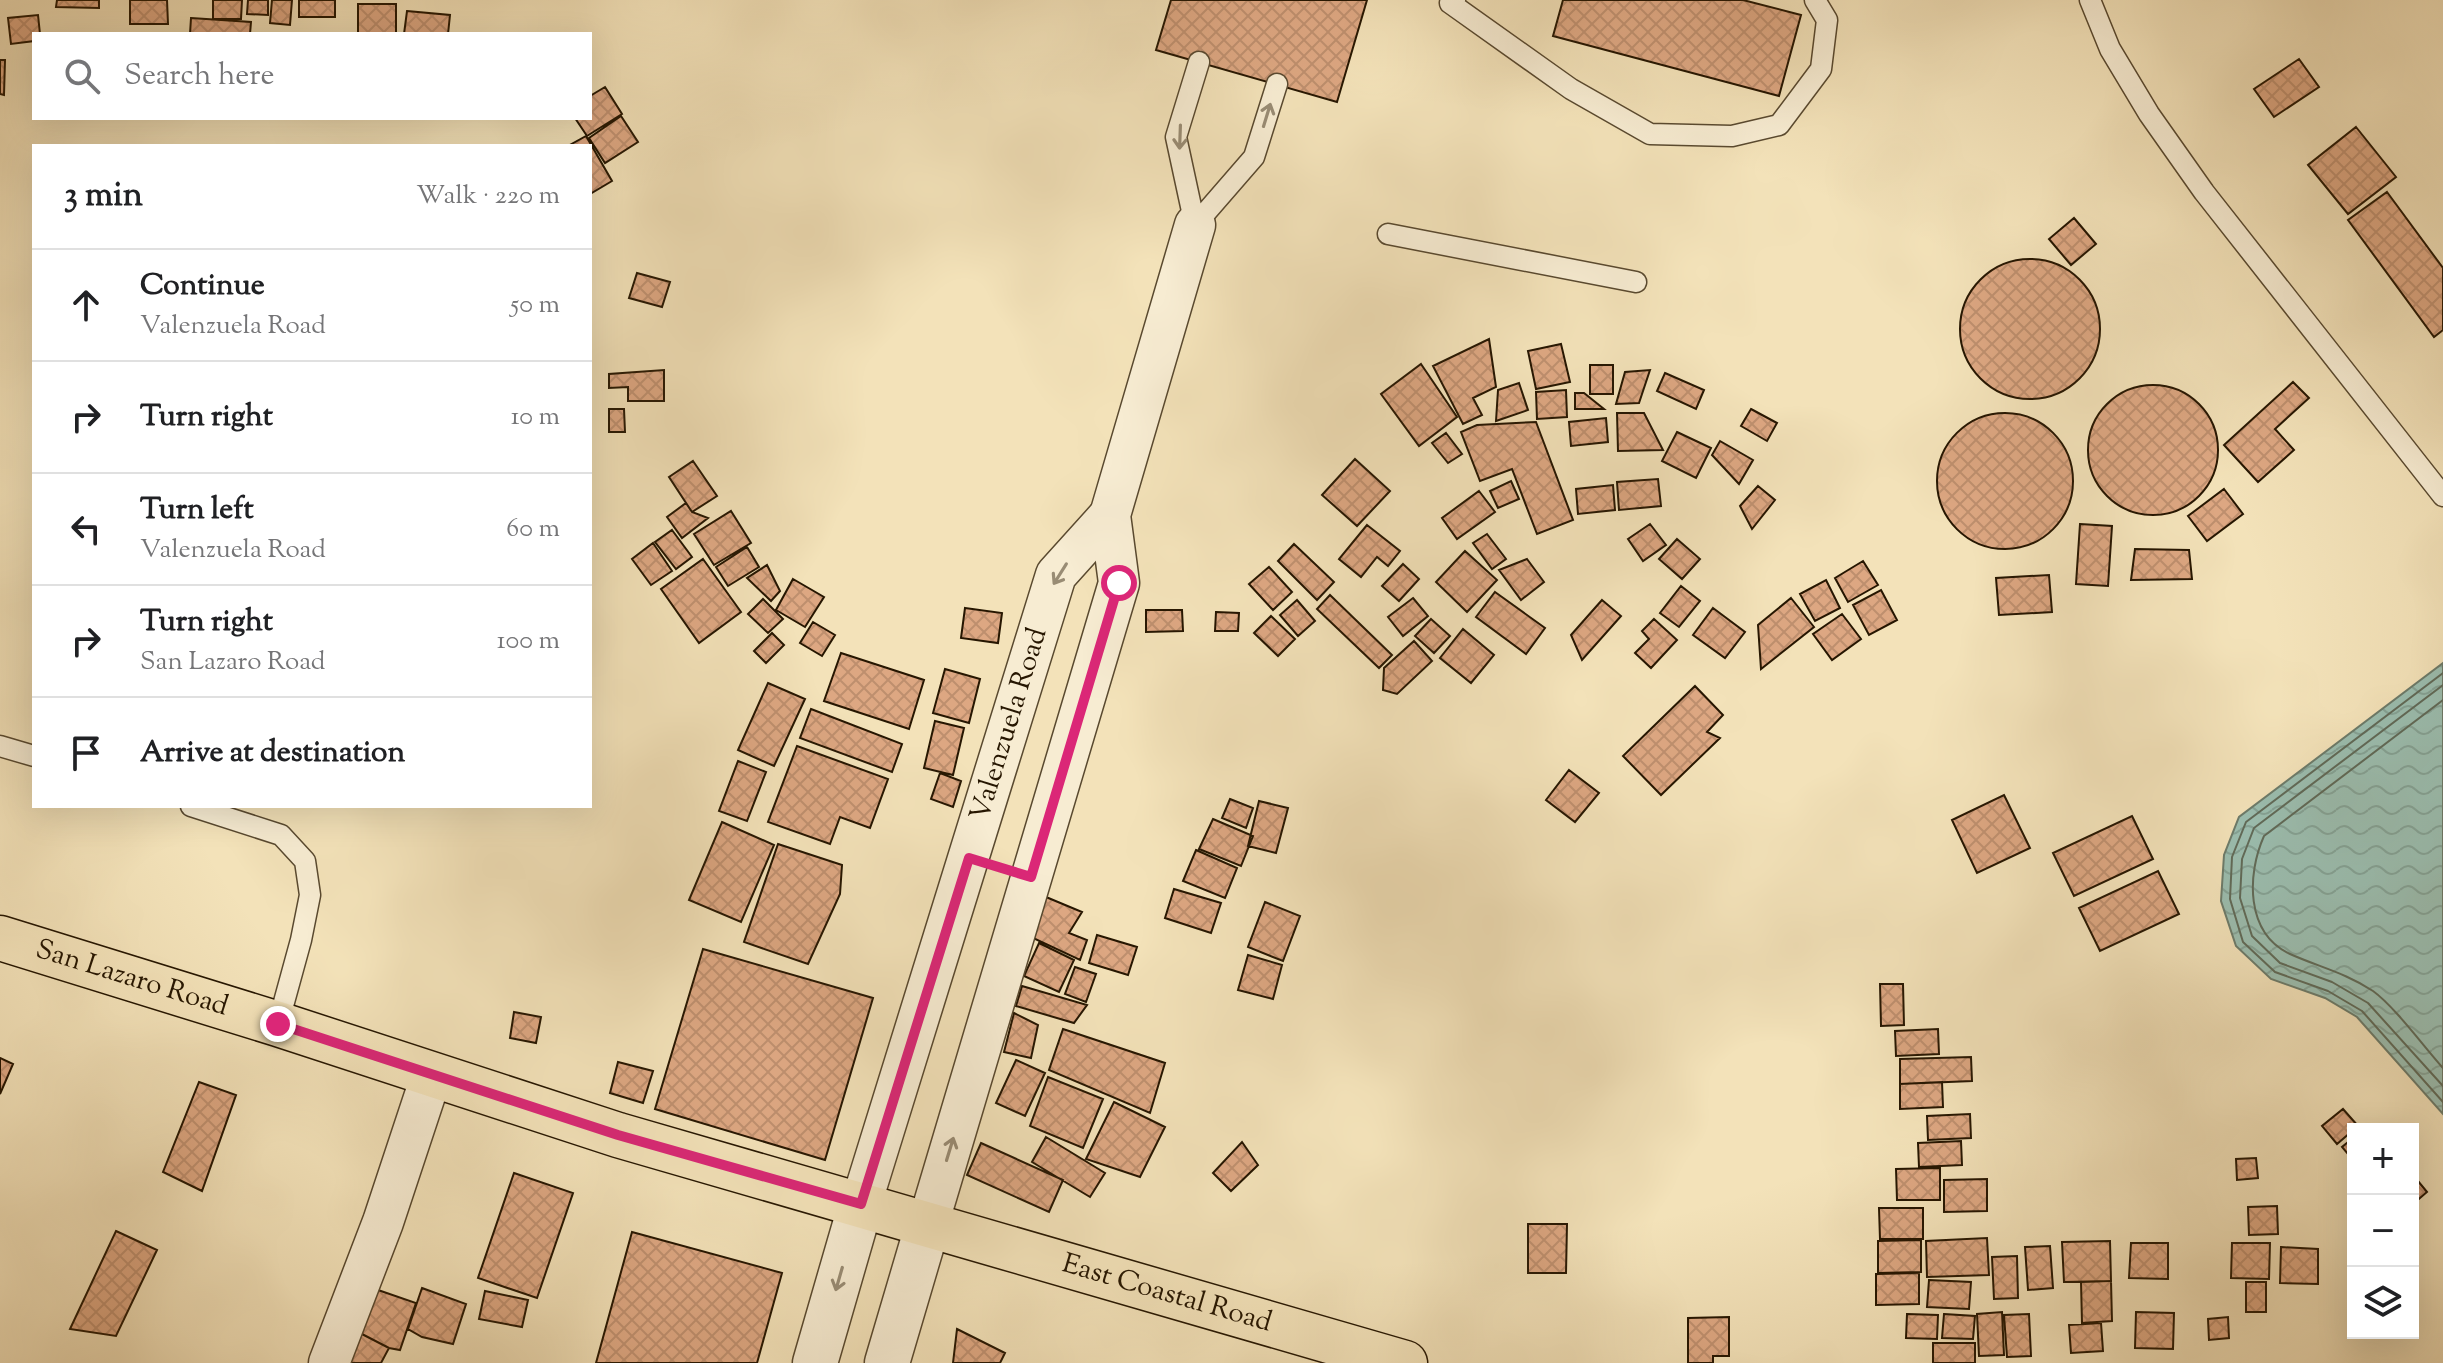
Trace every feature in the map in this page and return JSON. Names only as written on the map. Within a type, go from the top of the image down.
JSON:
[{"type":"main road","name":"San Lazaro Road","points":[[0,938],[278,1024],[618,1135],[861,1204]]},
{"type":"main road","name":"East Coastal Road","points":[[861,1204],[1405,1363]]},
{"type":"street","name":"Valenzuela Road","points":[[887,1363],[1119,583],[1110,515],[1195,225]]},
{"type":"street","name":"Valenzuela Road","points":[[815,1363],[861,1204],[1056,575],[1110,515]]},
{"type":"street","points":[[969,858],[1031,877]]},
{"type":"street","points":[[329,1363],[383,1222],[432,1074]]},
{"type":"lane","points":[[1455,0],[1450,3],[1571,89],[1650,134],[1732,136],[1779,125],[1821,69],[1827,20],[1815,0]]},
{"type":"lane","points":[[2090,0],[2110,49],[2149,114],[2204,192],[2443,496]]},
{"type":"lane","points":[[1195,225],[1176,137],[1199,62]]},
{"type":"lane","points":[[1195,225],[1254,157],[1277,84]]},
{"type":"lane","points":[[1388,234],[1636,282]]},
{"type":"lane","points":[[0,746],[32,755]]},
{"type":"lane","points":[[197,808],[281,835],[305,861],[310,895],[278,1024]]},
{"type":"water","points":[[2443,663],[2443,1114],[2357,1017],[2325,998],[2271,979],[2236,946],[2221,901],[2224,855],[2239,817]]},
{"type":"building","points":[[57,0],[99,0],[99,8],[56,7]]},
{"type":"building","points":[[130,0],[167,0],[168,24],[130,24]]},
{"type":"building","points":[[213,0],[242,0],[241,19],[213,19]]},
{"type":"building","points":[[248,0],[268,0],[268,15],[247,14]]},
{"type":"building","points":[[272,0],[292,0],[290,25],[270,23]]},
{"type":"building","points":[[299,0],[335,0],[335,17],[299,17]]},
{"type":"building","points":[[1171,0],[1367,0],[1337,102],[1156,50]]},
{"type":"building","points":[[1563,0],[1743,0],[1801,15],[1779,96],[1553,36]]},
{"type":"building","points":[[358,4],[396,4],[396,32],[358,32]]},
{"type":"building","points":[[407,11],[450,15],[448,32],[404,32]]},
{"type":"building","points":[[38,15],[40,32],[32,32],[32,41],[11,44],[8,18]]},
{"type":"building","points":[[191,18],[251,22],[250,32],[190,32]]},
{"type":"building","points":[[2299,59],[2319,87],[2274,117],[2254,89]]},
{"type":"building","points":[[0,60],[5,60],[4,95],[0,94]]},
{"type":"building","points":[[605,87],[622,114],[587,136],[576,120],[592,120],[592,95]]},
{"type":"building","points":[[621,116],[638,142],[605,163],[589,138]]},
{"type":"building","points":[[2356,127],[2396,177],[2348,214],[2308,165]]},
{"type":"building","points":[[586,136],[591,144],[572,144]]},
{"type":"building","points":[[592,146],[612,181],[592,193]]},
{"type":"building","points":[[2387,192],[2443,268],[2443,330],[2434,337],[2348,220]]},
{"type":"building","points":[[2074,218],[2096,244],[2071,265],[2049,239]]},
{"type":"building","points":[[2030,259],[2057,264],[2080,279],[2095,302],[2100,329],[2095,356],[2080,379],[2057,394],[2030,399],[2003,394],[1980,379],[1965,356],[1960,329],[1965,302],[1980,279],[2003,264]]},
{"type":"building","points":[[637,273],[670,282],[662,307],[629,298]]},
{"type":"building","points":[[1489,339],[1496,387],[1473,398],[1482,415],[1463,424],[1433,366]]},
{"type":"building","points":[[1561,344],[1570,382],[1536,389],[1528,351]]},
{"type":"building","points":[[1421,364],[1457,417],[1419,446],[1381,394]]},
{"type":"building","points":[[1590,365],[1613,365],[1613,394],[1590,394]]},
{"type":"building","points":[[664,370],[664,401],[628,401],[628,387],[609,388],[609,374]]},
{"type":"building","points":[[1650,370],[1639,403],[1616,404],[1625,372]]},
{"type":"building","points":[[1665,373],[1704,390],[1696,409],[1657,391]]},
{"type":"building","points":[[2293,382],[2309,398],[2275,429],[2294,450],[2258,482],[2224,445]]},
{"type":"building","points":[[1519,383],[1528,410],[1496,421],[1498,390]]},
{"type":"building","points":[[2153,385],[2178,390],[2199,404],[2213,425],[2218,450],[2213,475],[2199,496],[2178,510],[2153,515],[2128,510],[2107,496],[2093,475],[2088,450],[2093,425],[2107,404],[2128,390]]},
{"type":"building","points":[[1566,390],[1567,417],[1537,419],[1536,392]]},
{"type":"building","points":[[1575,393],[1584,393],[1604,409],[1575,409]]},
{"type":"building","points":[[609,409],[624,409],[625,432],[609,432]]},
{"type":"building","points":[[1751,409],[1777,423],[1767,441],[1741,426]]},
{"type":"building","points":[[1617,413],[1644,413],[1663,450],[1618,451]]},
{"type":"building","points":[[2005,413],[2031,418],[2053,433],[2068,455],[2073,481],[2068,507],[2053,529],[2031,544],[2005,549],[1979,544],[1957,529],[1942,507],[1937,481],[1942,455],[1957,433],[1979,418]]},
{"type":"building","points":[[1606,418],[1608,442],[1571,446],[1569,422]]},
{"type":"building","points":[[1536,422],[1573,520],[1537,534],[1512,469],[1480,481],[1461,432],[1477,425]]},
{"type":"building","points":[[1677,432],[1711,448],[1696,478],[1662,461]]},
{"type":"building","points":[[1446,433],[1462,454],[1448,463],[1432,443]]},
{"type":"building","points":[[1720,441],[1753,460],[1739,484],[1712,455]]},
{"type":"building","points":[[1355,459],[1390,491],[1357,526],[1322,495]]},
{"type":"building","points":[[693,461],[717,496],[692,512],[669,477]]},
{"type":"building","points":[[1658,479],[1661,506],[1619,510],[1617,482]]},
{"type":"building","points":[[1511,481],[1519,499],[1498,508],[1490,491]]},
{"type":"building","points":[[1613,485],[1615,510],[1578,514],[1576,489]]},
{"type":"building","points":[[1758,486],[1775,500],[1752,529],[1740,506]]},
{"type":"building","points":[[2224,489],[2243,514],[2207,541],[2188,516]]},
{"type":"building","points":[[1479,491],[1495,512],[1457,539],[1442,518]]},
{"type":"building","points":[[686,503],[692,512],[708,518],[682,538],[667,517]]},
{"type":"building","points":[[731,511],[751,543],[714,565],[694,534]]},
{"type":"building","points":[[1650,524],[1666,545],[1643,561],[1628,539]]},
{"type":"building","points":[[2080,524],[2112,526],[2108,586],[2076,584]]},
{"type":"building","points":[[1367,525],[1400,551],[1388,566],[1377,557],[1361,577],[1339,559]]},
{"type":"building","points":[[672,530],[692,557],[676,569],[655,542]]},
{"type":"building","points":[[1487,534],[1506,559],[1492,569],[1473,543]]},
{"type":"building","points":[[1677,539],[1700,559],[1682,579],[1659,559]]},
{"type":"building","points":[[653,543],[672,571],[651,585],[632,559]]},
{"type":"building","points":[[1294,544],[1334,582],[1317,600],[1278,561]]},
{"type":"building","points":[[747,547],[759,567],[728,586],[716,567]]},
{"type":"building","points":[[2135,549],[2189,550],[2192,579],[2131,580]]},
{"type":"building","points":[[1465,551],[1497,580],[1467,612],[1436,582]]},
{"type":"building","points":[[703,559],[741,612],[699,643],[661,589]]},
{"type":"building","points":[[1527,559],[1544,582],[1521,600],[1499,570]]},
{"type":"building","points":[[1863,561],[1878,585],[1848,602],[1835,578]]},
{"type":"building","points":[[1403,564],[1419,579],[1399,601],[1382,586]]},
{"type":"building","points":[[767,565],[780,591],[771,601],[747,578]]},
{"type":"building","points":[[1269,567],[1292,592],[1273,610],[1249,584]]},
{"type":"building","points":[[2049,575],[2052,612],[1999,615],[1996,578]]},
{"type":"building","points":[[793,579],[824,597],[805,627],[776,610]]},
{"type":"building","points":[[1826,580],[1840,608],[1815,621],[1800,594]]},
{"type":"building","points":[[1681,586],[1700,601],[1679,627],[1660,613]]},
{"type":"building","points":[[1881,590],[1897,620],[1869,635],[1853,605]]},
{"type":"building","points":[[1495,592],[1545,628],[1526,654],[1476,617]]},
{"type":"building","points":[[1330,595],[1392,655],[1379,668],[1317,609]]},
{"type":"building","points":[[1413,598],[1428,616],[1403,636],[1388,617]]},
{"type":"building","points":[[1791,598],[1814,627],[1761,669],[1758,625]]},
{"type":"building","points":[[763,599],[783,619],[768,633],[748,614]]},
{"type":"building","points":[[1297,600],[1315,621],[1298,636],[1280,615]]},
{"type":"building","points":[[1602,600],[1621,616],[1582,660],[1571,635]]},
{"type":"building","points":[[965,608],[1002,613],[998,643],[961,638]]},
{"type":"building","points":[[1713,608],[1745,632],[1725,658],[1693,635]]},
{"type":"building","points":[[1146,610],[1182,610],[1183,631],[1146,632]]},
{"type":"building","points":[[1216,612],[1239,613],[1238,631],[1215,631]]},
{"type":"building","points":[[1842,614],[1861,639],[1832,660],[1813,634]]},
{"type":"building","points":[[1271,616],[1295,639],[1278,656],[1254,633]]},
{"type":"building","points":[[1431,619],[1450,636],[1434,653],[1415,636]]},
{"type":"building","points":[[1654,619],[1677,640],[1651,668],[1635,653],[1649,639],[1642,631]]},
{"type":"building","points":[[813,622],[835,635],[822,656],[800,643]]},
{"type":"building","points":[[1463,629],[1494,655],[1471,683],[1440,658]]},
{"type":"building","points":[[772,633],[784,645],[766,663],[754,651]]},
{"type":"building","points":[[1414,641],[1432,661],[1397,694],[1383,690],[1384,668]]},
{"type":"building","points":[[841,653],[924,680],[909,729],[824,701]]},
{"type":"building","points":[[945,669],[980,679],[969,723],[933,713]]},
{"type":"building","points":[[768,683],[805,699],[774,766],[738,750]]},
{"type":"building","points":[[1695,686],[1723,715],[1707,732],[1720,738],[1661,795],[1623,756]]},
{"type":"building","points":[[811,709],[902,744],[892,772],[800,738]]},
{"type":"building","points":[[935,721],[964,728],[953,775],[924,768]]},
{"type":"building","points":[[797,746],[888,779],[870,828],[840,817],[830,844],[768,822]]},
{"type":"building","points":[[738,761],[766,772],[747,821],[719,811]]},
{"type":"building","points":[[1569,770],[1599,793],[1575,822],[1546,800]]},
{"type":"building","points":[[940,773],[961,781],[953,807],[931,799]]},
{"type":"building","points":[[2004,795],[2030,848],[1977,873],[1952,820]]},
{"type":"building","points":[[1230,799],[1253,808],[1246,828],[1222,818]]},
{"type":"building","points":[[1259,801],[1288,808],[1276,853],[1248,846]]},
{"type":"building","points":[[2132,816],[2153,859],[2074,896],[2053,853]]},
{"type":"building","points":[[1213,819],[1253,836],[1241,866],[1199,849]]},
{"type":"building","points":[[722,822],[774,845],[741,922],[689,900]]},
{"type":"building","points":[[778,844],[842,865],[840,894],[808,964],[744,942]]},
{"type":"building","points":[[1196,850],[1237,868],[1225,898],[1183,881]]},
{"type":"building","points":[[2158,871],[2179,914],[2100,951],[2079,908]]},
{"type":"building","points":[[1174,889],[1221,903],[1211,933],[1165,918]]},
{"type":"building","points":[[1046,897],[1082,912],[1069,933],[1087,940],[1080,960],[1033,938]]},
{"type":"building","points":[[1265,902],[1300,916],[1283,961],[1248,947]]},
{"type":"building","points":[[1097,935],[1137,947],[1128,975],[1089,963]]},
{"type":"building","points":[[1039,943],[1074,960],[1059,992],[1024,976]]},
{"type":"building","points":[[703,949],[873,998],[825,1160],[655,1109]]},
{"type":"building","points":[[1248,955],[1282,965],[1273,999],[1238,990]]},
{"type":"building","points":[[1075,967],[1096,974],[1086,1002],[1065,994]]},
{"type":"building","points":[[1880,984],[1903,984],[1904,1025],[1881,1026]]},
{"type":"building","points":[[1022,986],[1087,1005],[1074,1023],[1016,1006]]},
{"type":"building","points":[[514,1012],[541,1017],[536,1043],[510,1038]]},
{"type":"building","points":[[1014,1013],[1038,1025],[1031,1058],[1004,1052]]},
{"type":"building","points":[[1063,1029],[1165,1063],[1150,1113],[1049,1070]]},
{"type":"building","points":[[1938,1029],[1939,1054],[1896,1056],[1895,1031]]},
{"type":"building","points":[[1971,1057],[1972,1081],[1900,1084],[1900,1059]]},
{"type":"building","points":[[0,1058],[13,1064],[0,1094]]},
{"type":"building","points":[[1016,1060],[1045,1073],[1025,1116],[996,1103]]},
{"type":"building","points":[[618,1062],[653,1071],[643,1103],[610,1093]]},
{"type":"building","points":[[1048,1077],[1103,1099],[1083,1148],[1030,1126]]},
{"type":"building","points":[[199,1082],[236,1095],[202,1191],[163,1172]]},
{"type":"building","points":[[1942,1082],[1943,1107],[1900,1109],[1900,1084]]},
{"type":"building","points":[[1114,1102],[1165,1127],[1140,1177],[1086,1159]]},
{"type":"building","points":[[2343,1109],[2355,1123],[2347,1123],[2347,1135],[2337,1144],[2322,1126]]},
{"type":"building","points":[[1970,1114],[1971,1138],[1928,1140],[1927,1116]]},
{"type":"building","points":[[1046,1137],[1105,1173],[1090,1197],[1032,1162]]},
{"type":"building","points":[[1961,1141],[1962,1165],[1919,1167],[1918,1143]]},
{"type":"building","points":[[1242,1142],[1258,1165],[1231,1191],[1213,1173]]},
{"type":"building","points":[[981,1143],[1063,1180],[1049,1212],[967,1175]]},
{"type":"building","points":[[2256,1158],[2258,1178],[2237,1180],[2236,1159]]},
{"type":"building","points":[[1940,1168],[1940,1200],[1897,1200],[1896,1169]]},
{"type":"building","points":[[514,1173],[573,1193],[537,1298],[478,1278]]},
{"type":"building","points":[[1987,1179],[1987,1211],[1944,1212],[1944,1180]]},
{"type":"building","points":[[2419,1182],[2427,1192],[2419,1199]]},
{"type":"building","points":[[2277,1206],[2278,1234],[2249,1235],[2248,1207]]},
{"type":"building","points":[[1879,1208],[1923,1208],[1923,1239],[1880,1239]]},
{"type":"building","points":[[1528,1224],[1567,1224],[1566,1273],[1528,1273]]},
{"type":"building","points":[[116,1231],[157,1250],[116,1336],[70,1329]]},
{"type":"building","points":[[632,1232],[782,1273],[757,1363],[596,1363]]},
{"type":"building","points":[[1987,1238],[1989,1275],[1927,1277],[1926,1241]]},
{"type":"building","points":[[1921,1240],[1921,1272],[1878,1273],[1878,1241]]},
{"type":"building","points":[[2110,1241],[2111,1281],[2064,1282],[2062,1242]]},
{"type":"building","points":[[2131,1243],[2168,1243],[2168,1279],[2129,1278]]},
{"type":"building","points":[[2232,1243],[2270,1243],[2269,1279],[2231,1278]]},
{"type":"building","points":[[2050,1246],[2053,1288],[2028,1290],[2025,1247]]},
{"type":"building","points":[[2281,1247],[2318,1249],[2318,1284],[2280,1283]]},
{"type":"building","points":[[2017,1256],[2018,1298],[1994,1299],[1992,1257]]},
{"type":"building","points":[[1919,1273],[1919,1304],[1876,1305],[1876,1274]]},
{"type":"building","points":[[1929,1280],[1971,1282],[1969,1309],[1927,1307]]},
{"type":"building","points":[[2111,1281],[2112,1321],[2082,1323],[2081,1282]]},
{"type":"building","points":[[2246,1282],[2266,1282],[2266,1312],[2246,1312]]},
{"type":"building","points":[[422,1288],[466,1304],[453,1344],[422,1337],[408,1329]]},
{"type":"building","points":[[378,1290],[416,1303],[400,1350],[389,1348],[360,1333]]},
{"type":"building","points":[[485,1291],[528,1300],[522,1327],[479,1319]]},
{"type":"building","points":[[2002,1312],[2004,1355],[1979,1356],[1977,1314]]},
{"type":"building","points":[[2136,1312],[2174,1313],[2173,1349],[2135,1348]]},
{"type":"building","points":[[1907,1314],[1938,1315],[1937,1339],[1906,1338]]},
{"type":"building","points":[[1944,1314],[1975,1316],[1973,1339],[1942,1338]]},
{"type":"building","points":[[2029,1314],[2031,1356],[2007,1357],[2004,1315]]},
{"type":"building","points":[[1729,1317],[1729,1356],[1713,1356],[1713,1363],[1688,1363],[1688,1318]]},
{"type":"building","points":[[2228,1317],[2229,1338],[2209,1340],[2208,1319]]},
{"type":"building","points":[[2101,1323],[2103,1351],[2071,1353],[2069,1325]]},
{"type":"building","points":[[957,1329],[1005,1353],[1000,1363],[953,1363]]},
{"type":"building","points":[[360,1333],[389,1348],[381,1363],[345,1363]]},
{"type":"building","points":[[1933,1343],[1975,1343],[1975,1363],[1933,1363]]},
{"type":"route","points":[[278,1024],[618,1135],[861,1204],[969,858],[1031,877],[1119,583]]}]
